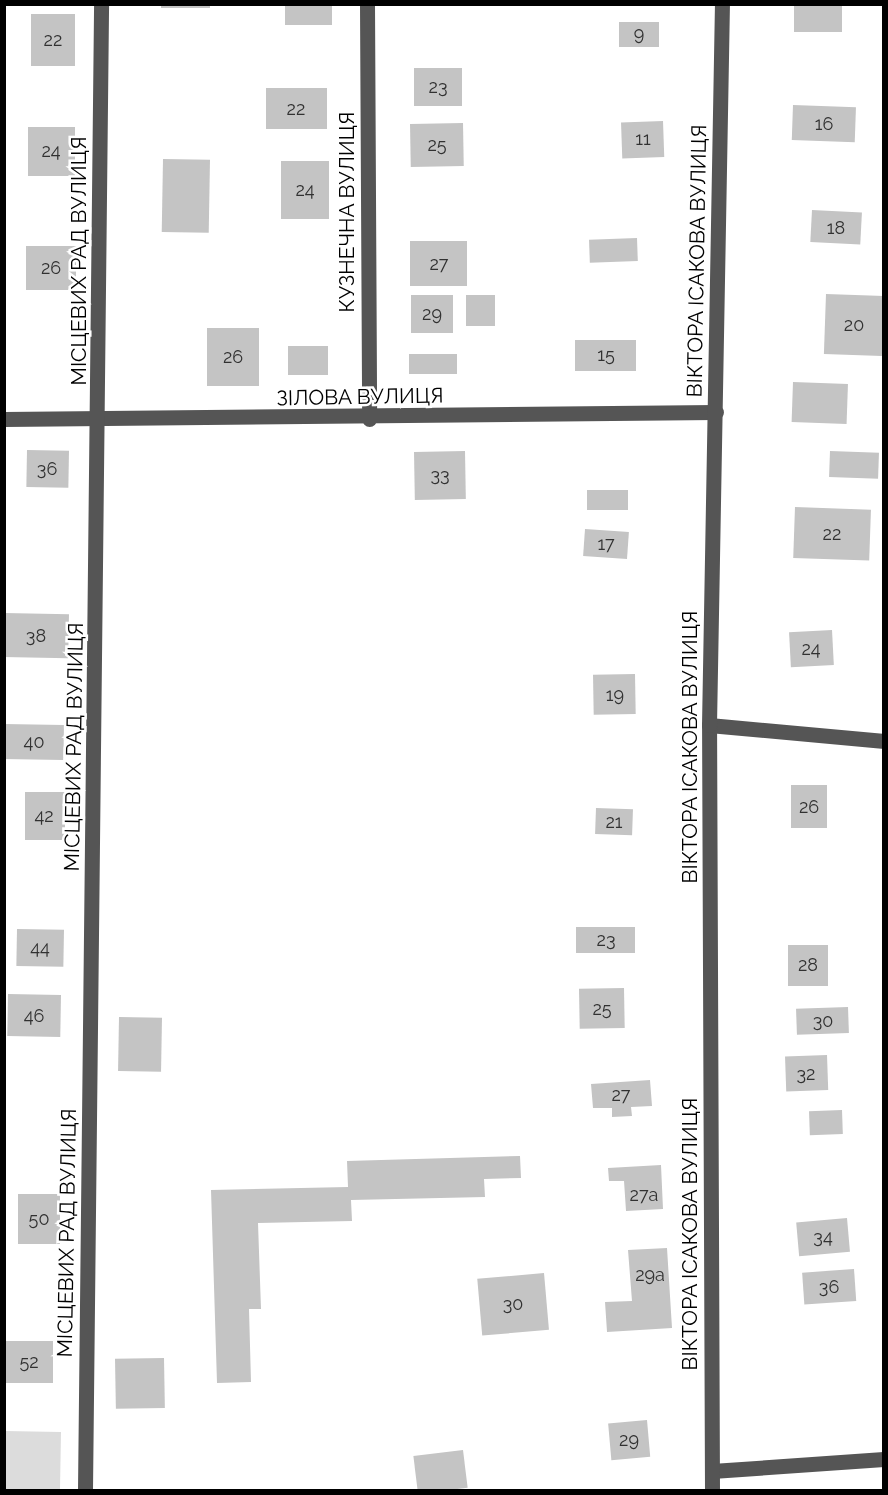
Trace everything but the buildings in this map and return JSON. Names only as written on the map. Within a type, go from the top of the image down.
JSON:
[{"type":"street","name":"МІСЦЕВИХ РАД ВУЛИЦЯ","points":[[85,1491],[100,419],[101,4]]},
{"type":"street","name":"КУЗНЕЧНА ВУЛИЦЯ","points":[[367,4],[369,418]]},
{"type":"street","name":"ВІКТОРА ІСАКОВА ВУЛИЦЯ","points":[[712,1491],[709,725],[722,4]]},
{"type":"street","name":"ЗІЛОВА ВУЛИЦЯ","points":[[4,419],[369,418],[716,412]]},
{"type":"street","points":[[709,725],[884,741]]},
{"type":"street","points":[[712,1471],[884,1459]]},
{"type":"shaded area","points":[[5,1431],[61,1432],[60,1490],[4,1490]]}]
